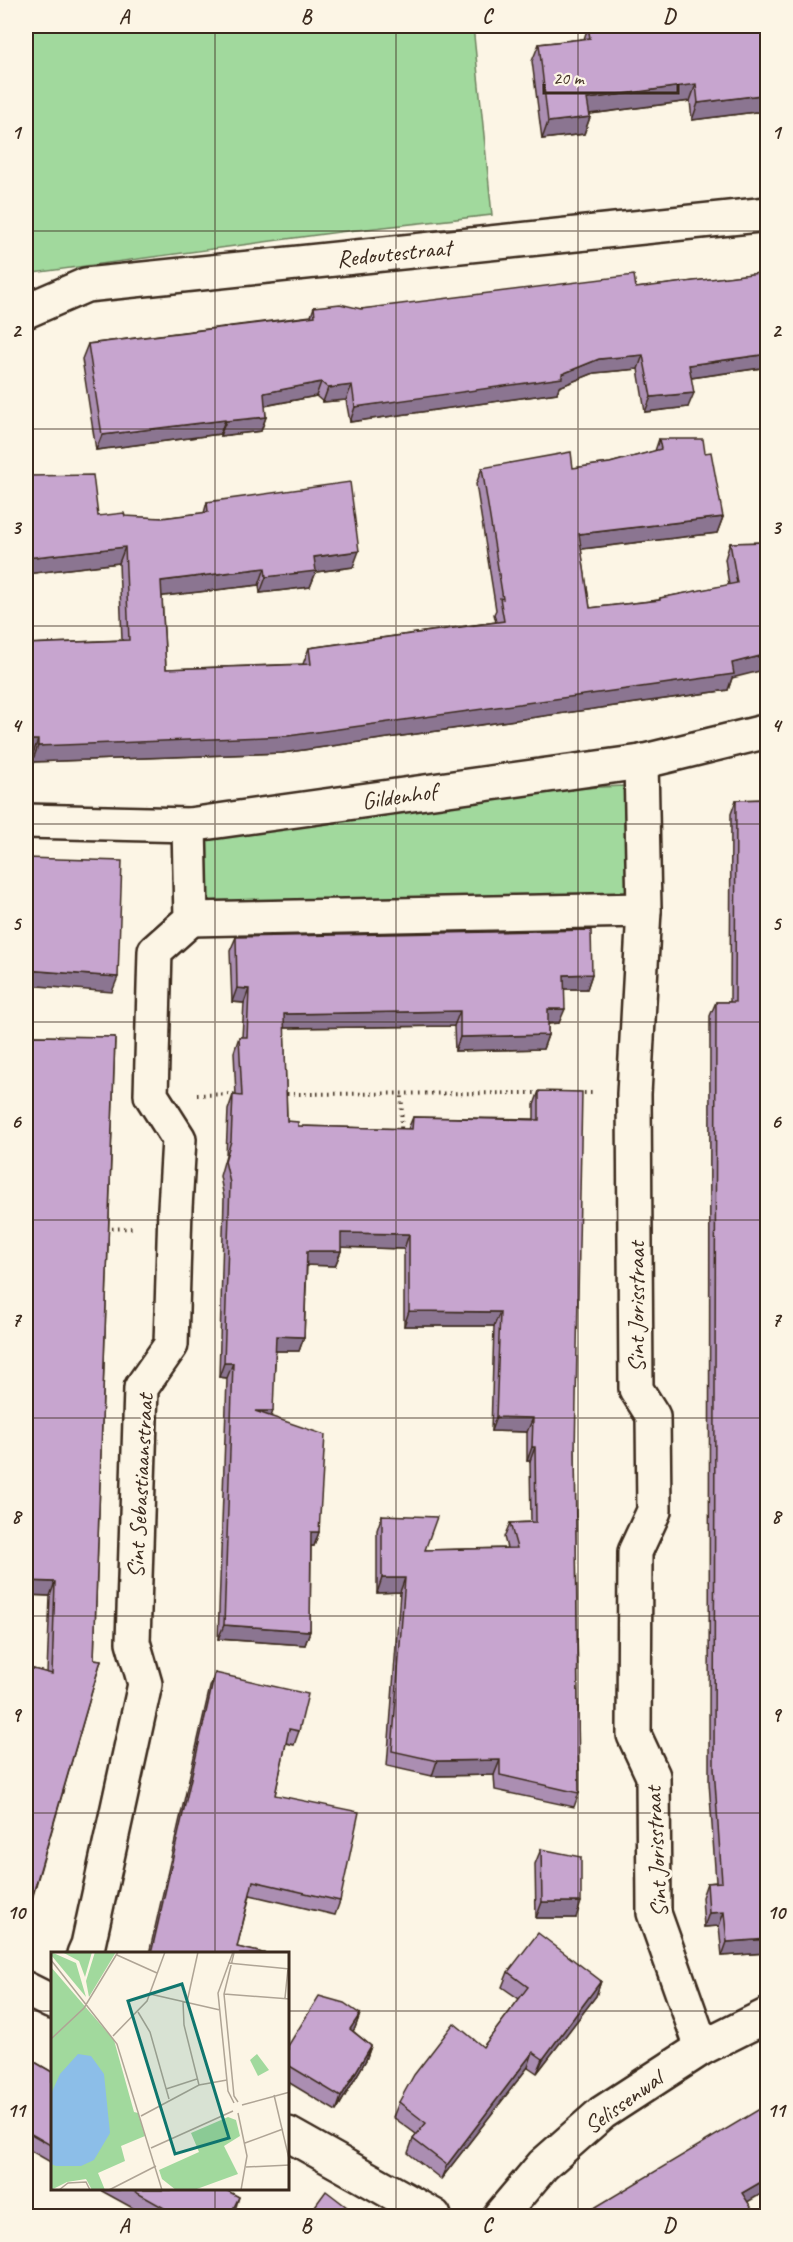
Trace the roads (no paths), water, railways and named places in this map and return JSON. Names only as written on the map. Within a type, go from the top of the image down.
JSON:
[{"type":"street","name":"Redoutestraat","points":[[26,311],[86,285],[768,214]]},
{"type":"street","name":"Gildenhof","points":[[26,821],[189,825],[641,762],[768,730]]},
{"type":"street","name":"Sint Jorisstraat","points":[[641,762],[644,910],[634,1094],[636,1389],[653,1416],[654,1511],[635,1552],[634,1735],[653,1776],[654,1913],[702,2048]]},
{"type":"street","points":[[189,825],[191,919],[644,910]]},
{"type":"street","name":"Sint Sebastiaanstraat","points":[[85,1952],[146,1684],[133,1642],[141,1388],[171,1345],[179,1139],[151,1095],[155,951],[191,919]]},
{"type":"street","points":[[26,1989],[51,2002]]},
{"type":"street","name":"Selissenwal","points":[[500,2217],[543,2165],[603,2113],[702,2048],[768,2015]]},
{"type":"street","points":[[290,2135],[434,2217]]}]
